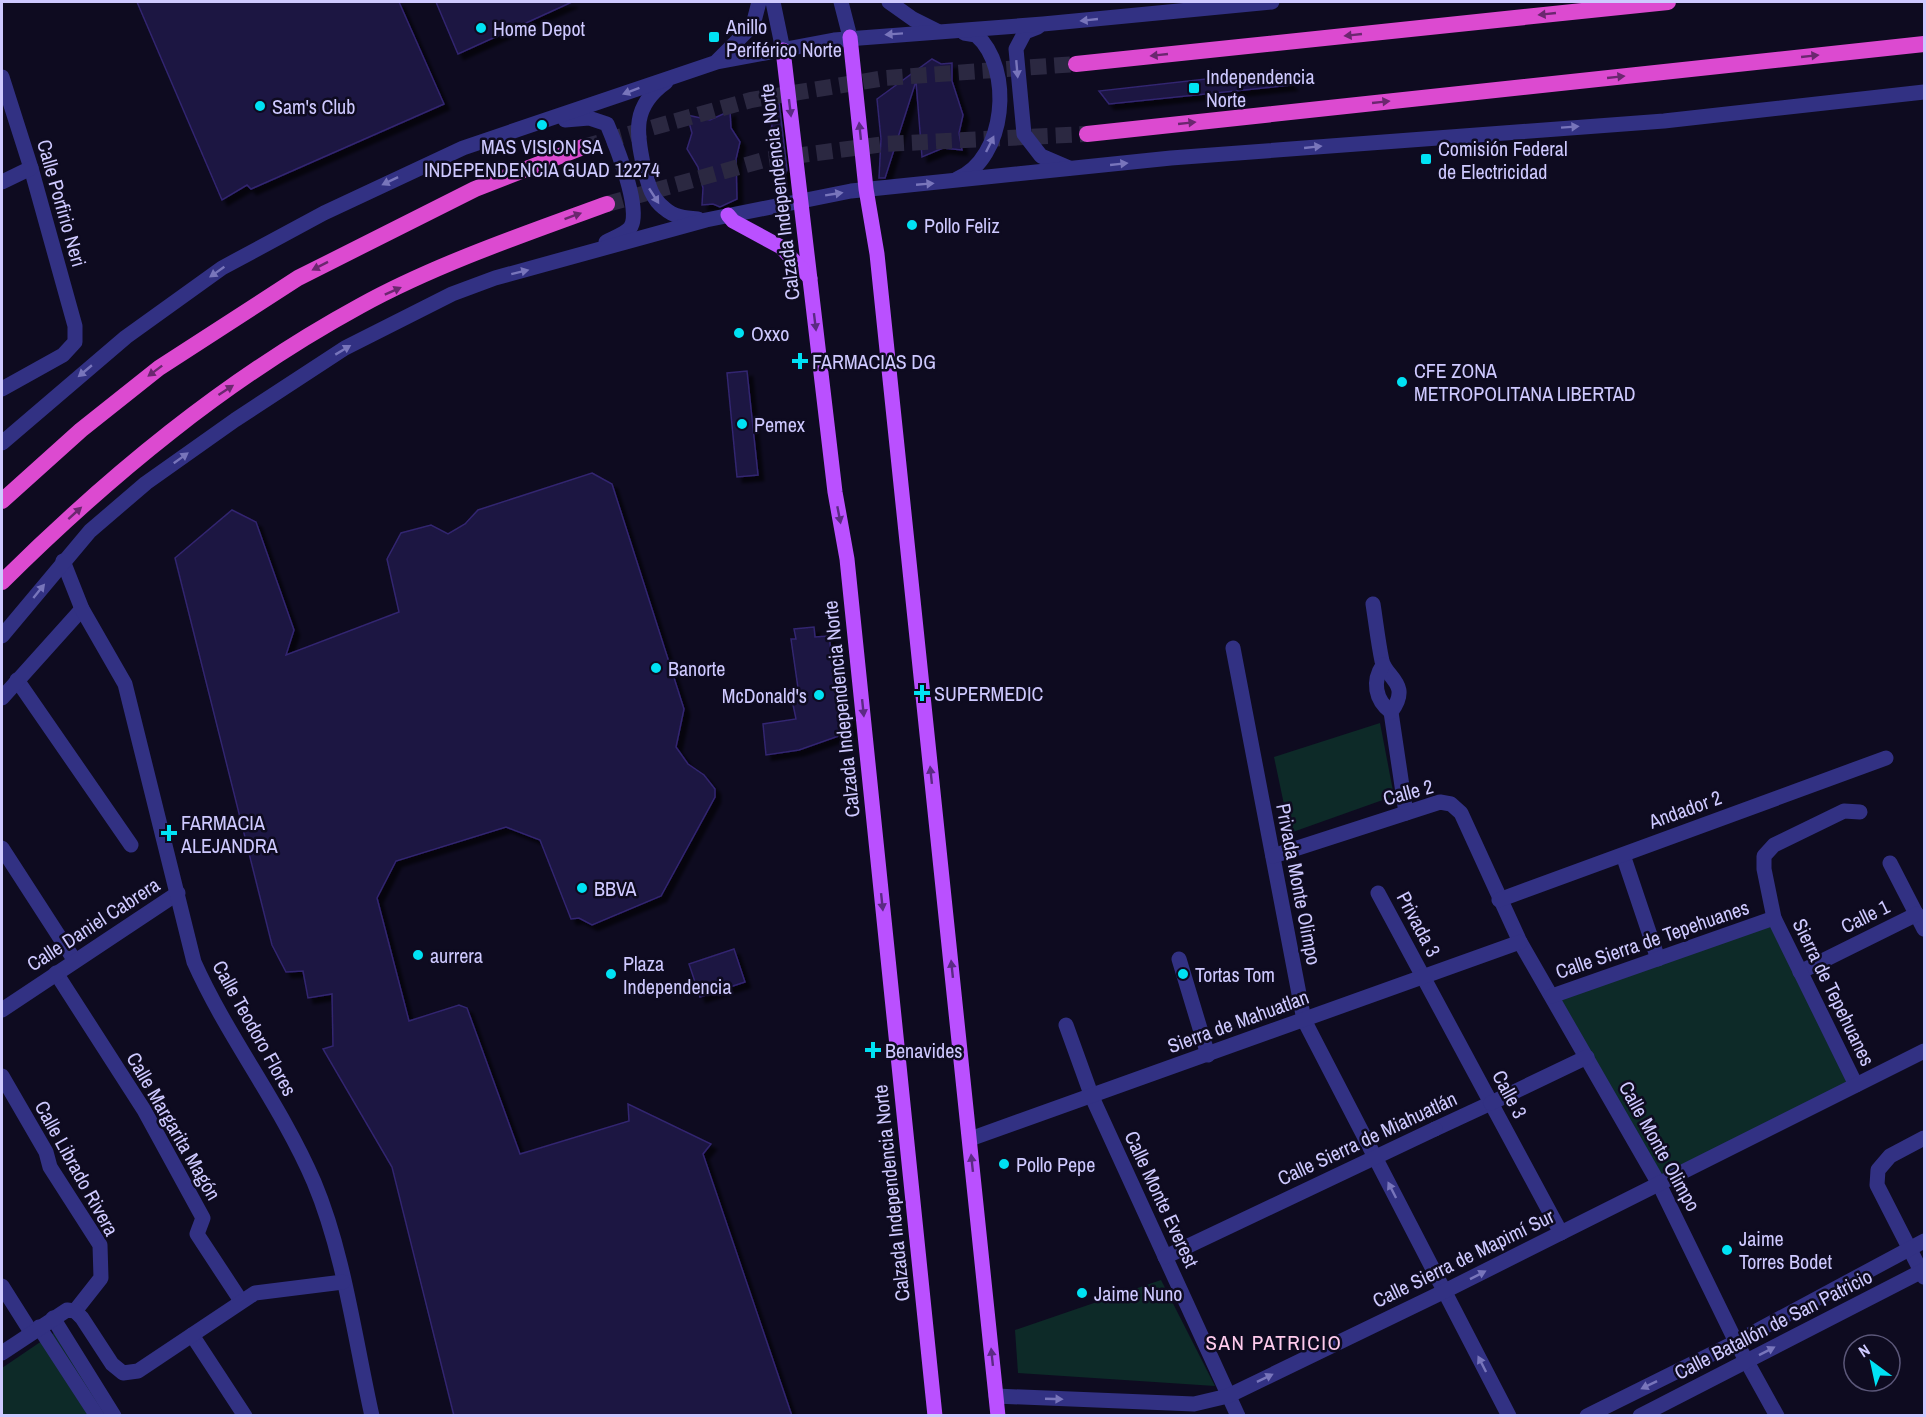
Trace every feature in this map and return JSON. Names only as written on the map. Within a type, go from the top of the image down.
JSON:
[{"type":"highway","points":[[1076,64],[1668,2]]},
{"type":"highway","points":[[1087,134],[1924,44]]},
{"type":"highway","points":[[2,501],[81,430],[159,368],[298,278],[475,189],[583,147]]},
{"type":"highway","points":[[2,582],[136,458],[212,399],[282,353],[360,305],[519,237],[607,204]]},
{"type":"main road","points":[[850,37],[866,189],[877,254],[998,1416]]},
{"type":"main road","name":"Calzada Independencia Norte","points":[[783,50],[835,492],[847,559],[935,1416]]},
{"type":"main road","points":[[728,215],[781,247],[810,279]]},
{"type":"street","points":[[717,62],[753,25],[759,2]]},
{"type":"street","name":"Calzada Independencia Norte","points":[[773,2],[783,50]]},
{"type":"street","points":[[841,2],[850,37]]},
{"type":"street","points":[[889,2],[913,19],[938,31],[976,35],[987,46],[994,61],[1000,112],[999,124],[984,157],[969,174],[948,182]]},
{"type":"street","points":[[2,444],[126,338],[222,268],[324,213],[463,148],[717,62],[850,37],[1043,24],[1272,2]]},
{"type":"street","points":[[1043,24],[1025,32],[1016,50],[1021,123],[1024,134],[1035,151],[1055,164],[1071,169]]},
{"type":"street","points":[[678,74],[654,91],[639,115],[637,138],[649,188],[661,207],[680,217],[706,220]]},
{"type":"street","name":"Calle Porfirio Neri","points":[[2,77],[31,168],[75,326],[75,342],[63,355],[2,388]]},
{"type":"street","points":[[2,636],[90,531],[146,483],[235,420],[345,348],[452,294],[495,278],[706,220],[866,189],[1331,145],[1664,121],[1924,92]]},
{"type":"street","points":[[542,122],[589,118],[607,124],[623,164],[635,217],[630,228],[577,257]]},
{"type":"street","points":[[2,182],[31,168]]},
{"type":"street","name":"Calle Teodoro Flores","points":[[63,561],[82,609],[125,684],[194,962],[206,988],[269,1095],[312,1179],[329,1220],[372,1416]]},
{"type":"street","points":[[1373,604],[1383,665],[1393,675],[1398,686],[1396,705],[1391,712]]},
{"type":"street","points":[[2,698],[82,609]]},
{"type":"street","name":"Privada Monte Olimpo","points":[[1233,648],[1245,710],[1254,717],[1259,729],[1260,742],[1254,757],[1304,1020]]},
{"type":"street","points":[[1383,665],[1377,674],[1376,690],[1384,706],[1391,712],[1406,813]]},
{"type":"street","points":[[17,680],[131,845]]},
{"type":"street","name":"Andador 2","points":[[1499,900],[1886,758]]},
{"type":"street","name":"Calle 2","points":[[1273,856],[1440,802],[1451,804],[1461,813],[1499,900]]},
{"type":"street","name":"Calle Sierra de Tepehuanes","points":[[1552,996],[1774,918],[1764,869],[1764,856],[1774,845],[1845,811],[1860,812]]},
{"type":"street","points":[[2,848],[75,961]]},
{"type":"street","points":[[1623,855],[1658,959]]},
{"type":"street","points":[[1890,863],[1924,929]]},
{"type":"street","name":"Calle Daniel Cabrera","points":[[2,1010],[178,893]]},
{"type":"street","name":"Privada 3","points":[[1378,893],[1422,975]]},
{"type":"street","name":"Calle Monte Olimpo","points":[[1499,900],[1659,1184],[1736,1342],[1777,1416]]},
{"type":"street","name":"Calle 1","points":[[1800,972],[1917,914]]},
{"type":"street","name":"Sierra de Tepehuanes","points":[[1774,918],[1856,1085]]},
{"type":"street","name":"Sierra de Mahuatlan","points":[[970,1139],[1208,1055],[1422,975],[1521,942]]},
{"type":"street","points":[[1179,959],[1208,1055]]},
{"type":"street","name":"Calle Margarita Magón","points":[[56,974],[144,1110],[202,1218],[197,1234],[241,1301]]},
{"type":"street","name":"Calle 3","points":[[1422,975],[1561,1233]]},
{"type":"street","points":[[1304,1020],[1509,1416]]},
{"type":"street","name":"Calle Monte Everest","points":[[1066,1025],[1092,1097],[1238,1416]]},
{"type":"street","name":"Calle Sierra de Mapimí Sur","points":[[996,1396],[1194,1404],[1228,1396],[1445,1291],[1924,1051]]},
{"type":"street","name":"Calle Sierra de Miahuatlán","points":[[1165,1257],[1587,1057]]},
{"type":"street","name":"Calle Librado Rivera","points":[[2,1076],[46,1152],[50,1167],[100,1245],[101,1278],[75,1311]]},
{"type":"street","points":[[1924,1138],[1890,1156],[1878,1170],[1877,1185],[1924,1273]]},
{"type":"street","name":"Calle Batallón de San Patricio","points":[[1587,1416],[1736,1342],[1924,1241]]},
{"type":"street","name":"Calle Batallón de San Patricio","points":[[1640,1416],[1924,1273]]},
{"type":"street","points":[[2,1353],[53,1318],[67,1310],[75,1311],[112,1364],[123,1373],[138,1371],[255,1293],[342,1282]]},
{"type":"street","points":[[2,1286],[98,1416]]},
{"type":"street","points":[[53,1318],[114,1416]]},
{"type":"street","points":[[192,1335],[245,1416]]},
{"type":"green space","points":[[1380,723],[1394,796],[1290,833],[1274,757]]},
{"type":"green space","points":[[1774,918],[1856,1085],[1659,1184],[1552,996]]},
{"type":"green space","points":[[1161,1280],[1215,1386],[1018,1373],[1015,1330]]},
{"type":"green space","points":[[61,1328],[118,1416],[2,1416],[2,1368]]},
{"type":"building","points":[[137,2],[399,2],[444,104],[251,189],[247,185],[222,200]]},
{"type":"building","name":"Home Depot","points":[[436,2],[572,2],[458,54]]},
{"type":"building","points":[[932,59],[941,64],[952,63],[952,81],[963,115],[959,133],[962,150],[943,148],[922,157],[916,81],[885,178],[879,178],[881,139],[877,99]]},
{"type":"building","name":"Independencia Norte","points":[[1278,71],[1292,85],[1109,104],[1099,91]]},
{"type":"building","points":[[778,93],[787,170],[777,193],[772,165],[775,157],[771,149],[774,143],[770,134],[772,125],[770,116]]},
{"type":"building","points":[[730,111],[731,128],[740,142],[736,159],[737,199],[720,207],[713,204],[702,205],[703,188],[698,167],[687,149],[692,133],[687,115],[710,120]]},
{"type":"building","name":"Pemex","points":[[747,371],[758,475],[737,477],[727,373]]},
{"type":"building","points":[[592,473],[612,484],[684,709],[676,747],[688,764],[704,775],[715,789],[715,797],[661,896],[592,925],[579,918],[571,919],[540,840],[506,827],[396,861],[377,898],[409,1021],[459,1005],[467,1008],[520,1154],[629,1121],[628,1104],[711,1144],[703,1154],[792,1416],[454,1416],[392,1167],[323,1049],[333,1046],[332,994],[308,998],[303,971],[286,972],[272,945],[175,558],[232,510],[256,522],[294,630],[286,655],[399,612],[387,559],[401,533],[431,525],[448,534],[465,524],[478,510]]},
{"type":"building","points":[[814,627],[815,637],[829,636],[839,713],[848,711],[850,732],[799,750],[766,755],[763,724],[796,719],[790,690],[798,688],[791,639],[796,639],[794,629]]},
{"type":"building","points":[[734,949],[745,982],[700,997],[689,964]]},
{"type":"tunnel","points":[[583,147],[751,100],[885,78],[1076,64]]},
{"type":"tunnel","points":[[607,204],[764,160],[885,144],[1087,134]]},
{"type":"place","name":"Home Depot","points":[[481,28]]},
{"type":"place","name":"Anillo Periférico Norte","points":[[714,37]]},
{"type":"place","name":"Independencia Norte","points":[[1194,88]]},
{"type":"place","name":"Sam's Club","points":[[260,106]]},
{"type":"place","name":"MAS VISION SA INDEPENDENCIA GUAD 12274","points":[[542,125]]},
{"type":"place","name":"Comisión Federal de Electricidad","points":[[1426,159]]},
{"type":"place","name":"Pollo Feliz","points":[[912,225]]},
{"type":"place","name":"Oxxo","points":[[739,333]]},
{"type":"place","name":"FARMACIAS DG","points":[[800,361]]},
{"type":"place","name":"CFE ZONA METROPOLITANA LIBERTAD","points":[[1402,382]]},
{"type":"place","name":"Pemex","points":[[742,424]]},
{"type":"place","name":"Banorte","points":[[656,668]]},
{"type":"place","name":"SUPERMEDIC","points":[[922,693]]},
{"type":"place","name":"McDonald's","points":[[819,695]]},
{"type":"place","name":"FARMACIA ALEJANDRA","points":[[169,833]]},
{"type":"place","name":"BBVA","points":[[582,888]]},
{"type":"place","name":"aurrera","points":[[418,955]]},
{"type":"place","name":"Plaza Independencia","points":[[611,974]]},
{"type":"place","name":"Tortas Tom","points":[[1183,974]]},
{"type":"place","name":"Benavides","points":[[873,1050]]},
{"type":"place","name":"Pollo Pepe","points":[[1004,1164]]},
{"type":"place","name":"Jaime Torres Bodet","points":[[1727,1250]]},
{"type":"place","name":"Jaime Nuno","points":[[1082,1293]]},
{"type":"district","name":"SAN PATRICIO","points":[[1274,1342]]}]
